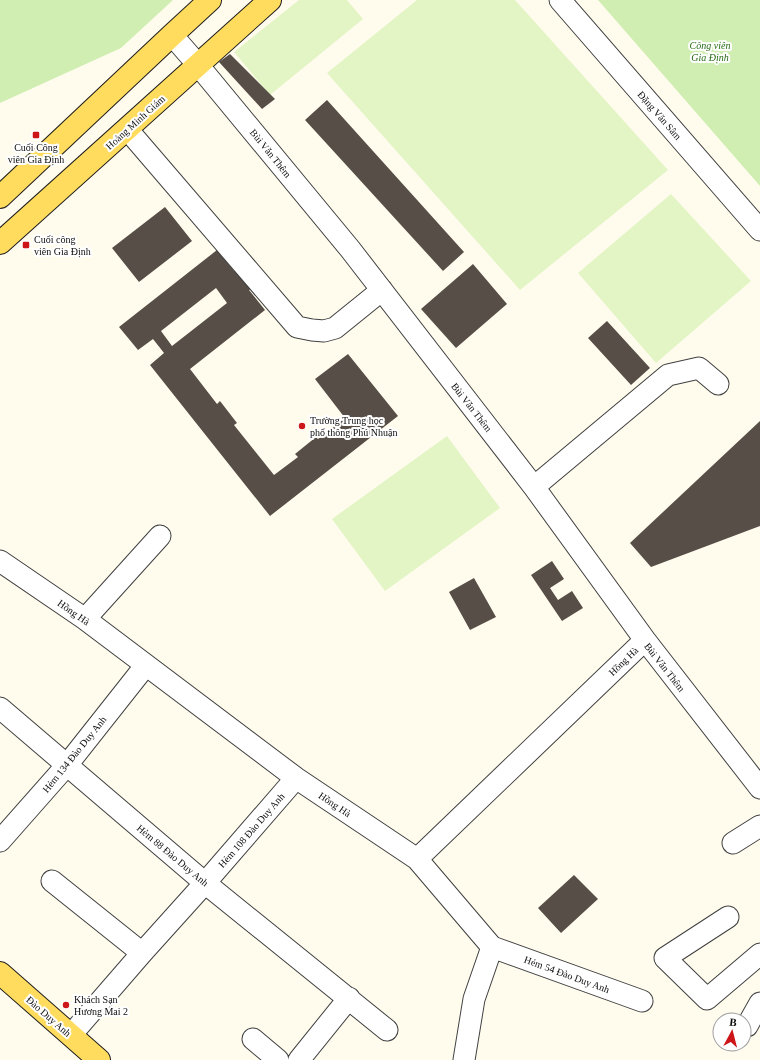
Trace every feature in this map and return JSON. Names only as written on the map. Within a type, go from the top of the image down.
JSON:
[{"type":"main road","points":[[0,197],[210,0]]},
{"type":"main road","name":"Hoàng Minh Giám","points":[[3,236],[127,129],[270,0]]},
{"type":"main road","name":"Đào Duy Anh","points":[[0,973],[99,1060]]},
{"type":"street","name":"Đặng Văn Sâm","points":[[560,0],[760,230]]},
{"type":"street","name":"Bùi Văn Thêm","points":[[172,35],[350,249],[534,487],[645,640],[760,788]]},
{"type":"street","points":[[127,129],[297,327],[324,331],[335,328],[382,290]]},
{"type":"street","points":[[534,487],[668,375],[699,368],[718,384]]},
{"type":"street","points":[[85,620],[160,536]]},
{"type":"street","name":"Hồng Hà","points":[[0,561],[85,620],[296,778],[417,859],[645,640]]},
{"type":"street","name":"Hẻm 134 Đào Duy Anh","points":[[2,833],[67,765],[146,665]]},
{"type":"street","name":"Hẻm 88 Đào Duy Anh","points":[[0,708],[205,883],[387,1030]]},
{"type":"street","name":"Hẻm 108 Đào Duy Anh","points":[[71,1035],[296,778]]},
{"type":"street","points":[[733,843],[760,826]]},
{"type":"street","name":"Hẻm 54 Đào Duy Anh","points":[[417,859],[492,947],[642,1001]]},
{"type":"street","points":[[52,881],[142,953]]},
{"type":"street","points":[[728,917],[665,958],[706,999],[760,954]]},
{"type":"street","points":[[464,1060],[474,999],[492,947]]},
{"type":"street","points":[[299,1060],[349,998]]},
{"type":"street","points":[[752,1017],[760,1003]]},
{"type":"street","points":[[253,1039],[278,1060]]},
{"type":"green space","points":[[0,0],[173,0],[121,48],[0,103]]},
{"type":"green space","points":[[299,0],[347,0],[363,19],[270,95],[234,52]]},
{"type":"green space","points":[[417,0],[515,0],[668,170],[520,290],[327,73]]},
{"type":"green space","name":"Công viên Gia Định","points":[[598,0],[760,0],[760,186]]},
{"type":"green space","points":[[671,194],[751,281],[656,363],[578,273]]},
{"type":"green space","points":[[447,436],[500,508],[385,591],[332,519]]},
{"type":"building","points":[[230,54],[275,99],[262,109],[219,62]]},
{"type":"building","points":[[327,100],[464,252],[443,271],[305,120]]},
{"type":"building","points":[[165,207],[192,241],[139,282],[112,248]]},
{"type":"building","points":[[217,250],[234,271],[237,268],[253,288],[249,290],[265,310],[190,369],[217,404],[220,401],[237,423],[234,425],[274,475],[298,457],[295,454],[316,437],[318,439],[345,418],[315,379],[348,354],[398,416],[270,516],[150,365],[164,353],[153,339],[138,350],[119,327]],"holes":[[[216,288],[227,303],[172,346],[161,331]]]},
{"type":"building","points":[[473,264],[507,304],[456,348],[421,309]]},
{"type":"building","points":[[607,321],[650,368],[631,385],[588,338]]},
{"type":"building","points":[[760,421],[760,526],[651,567],[630,543]]},
{"type":"building","points":[[552,561],[564,579],[550,588],[558,600],[572,591],[583,608],[562,621],[531,575]]},
{"type":"building","points":[[474,578],[496,617],[470,630],[449,592]]},
{"type":"building","points":[[574,875],[598,899],[561,933],[538,908]]},
{"type":"place","name":"Cuối Công viên Gia Định","points":[[36,135]]},
{"type":"place","name":"Cuối công viên Gia Định","points":[[26,245]]},
{"type":"place","name":"Trường Trung học phổ thông Phú Nhuận","points":[[302,426]]},
{"type":"place","name":"Khách Sạn Hương Mai 2","points":[[66,1005]]}]
